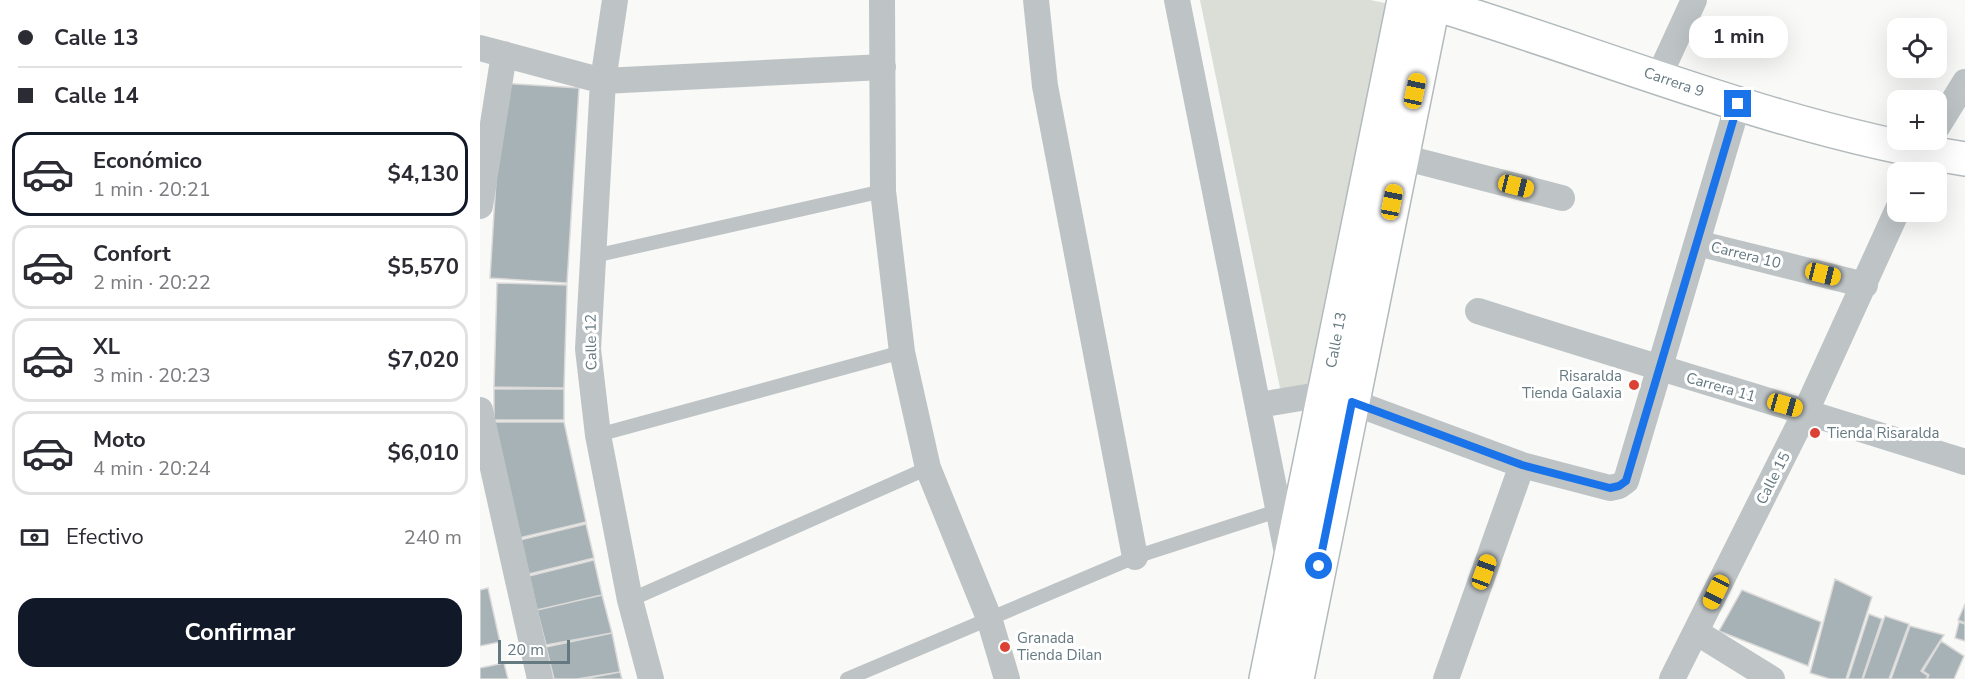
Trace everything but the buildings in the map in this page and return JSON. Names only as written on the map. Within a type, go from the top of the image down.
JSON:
[{"type":"main road","name":"Carrera 9","points":[[1423,1],[1659,76],[1738,104],[1887,139]]},
{"type":"main road","name":"Calle 13","points":[[1266,679],[1290,567],[1339,398],[1402,157],[1423,1]]},
{"type":"main road","name":"Calle 13","points":[[1297,679],[1339,398],[1423,1]]},
{"type":"main road","name":"Carrera 9","points":[[1933,150],[1965,159]]},
{"type":"street","name":"Calle 12","points":[[615,0],[603,81],[588,349],[598,435],[630,600],[651,679]]},
{"type":"street","points":[[882,0],[883,191],[902,352],[928,468],[989,618],[1007,679]]},
{"type":"street","points":[[1036,0],[1045,86],[1135,557]]},
{"type":"street","points":[[1178,0],[1290,567]]},
{"type":"street","points":[[1659,76],[1694,0]]},
{"type":"street","points":[[480,206],[492,51],[603,81],[884,67]]},
{"type":"street","points":[[1947,112],[1965,82]]},
{"type":"street","points":[[1259,405],[1339,398],[1522,465],[1610,488],[1619,486],[1626,481],[1738,104]]},
{"type":"street","points":[[1402,157],[1562,198]]},
{"type":"street","name":"Calle 15","points":[[1672,679],[1806,411],[1892,222]]},
{"type":"street","name":"Carrera 10","points":[[1697,243],[1864,285]]},
{"type":"street","name":"Carrera 11","points":[[1478,311],[1660,370],[1806,411],[1965,462]]},
{"type":"street","points":[[480,410],[540,679]]},
{"type":"street","points":[[1446,679],[1522,465]]},
{"type":"street","points":[[1696,632],[1772,679]]},
{"type":"lane","points":[[594,256],[883,191]]},
{"type":"lane","points":[[598,435],[902,352]]},
{"type":"lane","points":[[630,600],[928,468]]},
{"type":"lane","points":[[847,679],[1135,557],[1280,510]]},
{"type":"shaded area","points":[[1200,0],[1370,0],[1400,6],[1315,391],[1280,388]]},
{"type":"place","name":"Risaralda Tienda Galaxia","points":[[1634,385]]},
{"type":"place","name":"Tienda Risaralda","points":[[1815,433]]},
{"type":"place","name":"Granada Tienda Dilan","points":[[1005,647]]},
{"type":"route","points":[[1319,566],[1352,402],[1522,465],[1610,488],[1626,481],[1738,104]]}]
